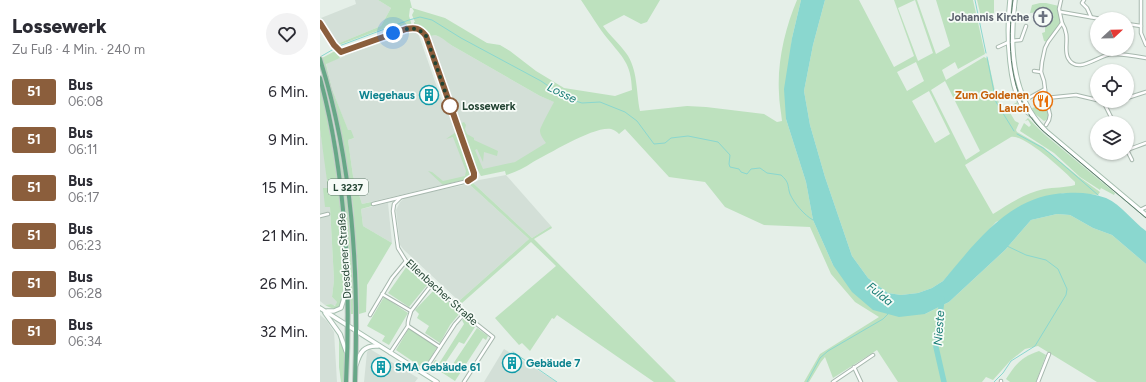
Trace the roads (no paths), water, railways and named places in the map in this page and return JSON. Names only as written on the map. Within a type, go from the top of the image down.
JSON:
[{"type":"main road","points":[[1010,0],[1008,13],[1011,71],[1016,91],[1025,110],[1046,131],[1146,215]]},
{"type":"main road","points":[[1010,41],[1015,0]]},
{"type":"main road","name":"Dresdener Straße","points":[[320,61],[337,125],[348,192],[355,258],[357,332],[355,382]]},
{"type":"main road","name":"Dresdener Straße","points":[[320,78],[329,113],[338,170],[344,238],[348,326],[346,382]]},
{"type":"main road","points":[[322,309],[334,311],[341,308],[347,289]]},
{"type":"main road","points":[[322,309],[437,382]]},
{"type":"main road","points":[[322,309],[340,334],[347,352]]},
{"type":"main road","points":[[356,368],[362,350],[369,346],[379,346]]},
{"type":"street","points":[[1061,0],[1059,6],[1062,23],[1067,33],[1067,54],[1068,58],[1073,64],[1084,65],[1104,55],[1113,54],[1146,58]]},
{"type":"street","points":[[1141,0],[1141,26],[1143,39],[1146,45]]},
{"type":"street","points":[[1083,2],[1090,15]]},
{"type":"street","points":[[1061,12],[1090,17]]},
{"type":"street","points":[[320,23],[334,45],[341,52],[406,29],[414,28],[422,31],[426,36],[474,173],[474,177],[468,181],[373,204]]},
{"type":"street","points":[[1046,125],[1050,115],[1041,72],[1042,62],[1048,41],[1062,23]]},
{"type":"street","points":[[1134,25],[1141,26]]},
{"type":"street","points":[[998,48],[1010,41],[1022,39],[1026,26]]},
{"type":"street","points":[[1034,71],[1041,72]]},
{"type":"street","points":[[1027,99],[1045,89]]},
{"type":"street","points":[[1134,96],[1146,92]]},
{"type":"street","points":[[1046,98],[1076,95],[1090,98]]},
{"type":"street","points":[[1134,147],[1146,143]]},
{"type":"street","name":"Ellenbacher Straße","points":[[400,197],[394,204],[393,217],[398,248],[406,261],[464,312],[464,314],[492,337],[464,382]]},
{"type":"street","points":[[1140,210],[1146,207]]},
{"type":"street","points":[[320,216],[328,214]]},
{"type":"street","points":[[370,315],[392,278],[406,261]]},
{"type":"street","points":[[390,353],[408,326],[407,323],[410,316],[410,311],[432,284]]},
{"type":"street","points":[[382,294],[410,311]]},
{"type":"street","points":[[423,374],[455,324],[464,314]]},
{"type":"street","points":[[408,326],[440,347]]},
{"type":"street","points":[[1038,382],[1049,354]]},
{"type":"street","points":[[833,382],[873,355]]},
{"type":"street","points":[[854,367],[861,382]]},
{"type":"water","name":"Fulda","points":[[801,0],[825,0],[813,45],[804,91],[810,125],[825,177],[852,256],[868,278],[888,293],[901,295],[918,293],[932,288],[943,281],[982,236],[1011,211],[1028,202],[1046,196],[1066,193],[1081,193],[1101,196],[1112,201],[1122,209],[1146,231],[1146,264],[1112,235],[1093,228],[1070,215],[1057,214],[1031,220],[1005,250],[949,302],[925,314],[899,317],[873,310],[852,292],[833,265],[813,220],[806,182],[786,119],[784,89],[792,38]]},
{"type":"waterway","points":[[975,0],[986,53]]},
{"type":"waterway","name":"Losse","points":[[320,57],[339,46],[409,20],[420,17],[432,20],[461,38],[541,81],[566,98],[582,103],[600,102],[625,112],[637,121],[654,144],[665,143],[671,138],[688,136],[718,142],[730,155],[730,167],[739,169],[741,172],[747,174],[751,169],[760,168],[767,173],[781,175],[787,182],[790,194],[794,201],[803,212],[813,220]]},
{"type":"waterway","points":[[987,57],[996,102],[1014,131]]},
{"type":"waterway","points":[[1017,134],[1043,148],[1098,195]]},
{"type":"waterway","points":[[994,382],[1003,373],[1011,361],[1035,346],[1066,295],[1067,289],[1058,269],[1046,260],[1026,255],[1007,246]]},
{"type":"waterway","name":"Nieste","points":[[942,299],[936,347],[944,382]]},
{"type":"waterway","name":"Fulda","points":[[807,382],[820,358],[828,351],[883,319],[889,313]]},
{"type":"waterway","points":[[513,352],[557,382]]},
{"type":"tram line","points":[[1013,0],[1010,34],[1012,69],[1022,103],[1042,130],[1146,218]]},
{"type":"place","name":"Johannis Kirche","points":[[1043,17]]},
{"type":"place","name":"Wiegehaus","points":[[429,95]]},
{"type":"place","name":"Zum Goldenen Lauch","points":[[1043,101]]},
{"type":"place","name":"Lossewerk","points":[[450,106]]},
{"type":"place","name":"Gebäude 7","points":[[512,363]]},
{"type":"place","name":"SMA Gebäude 61","points":[[381,367]]}]
